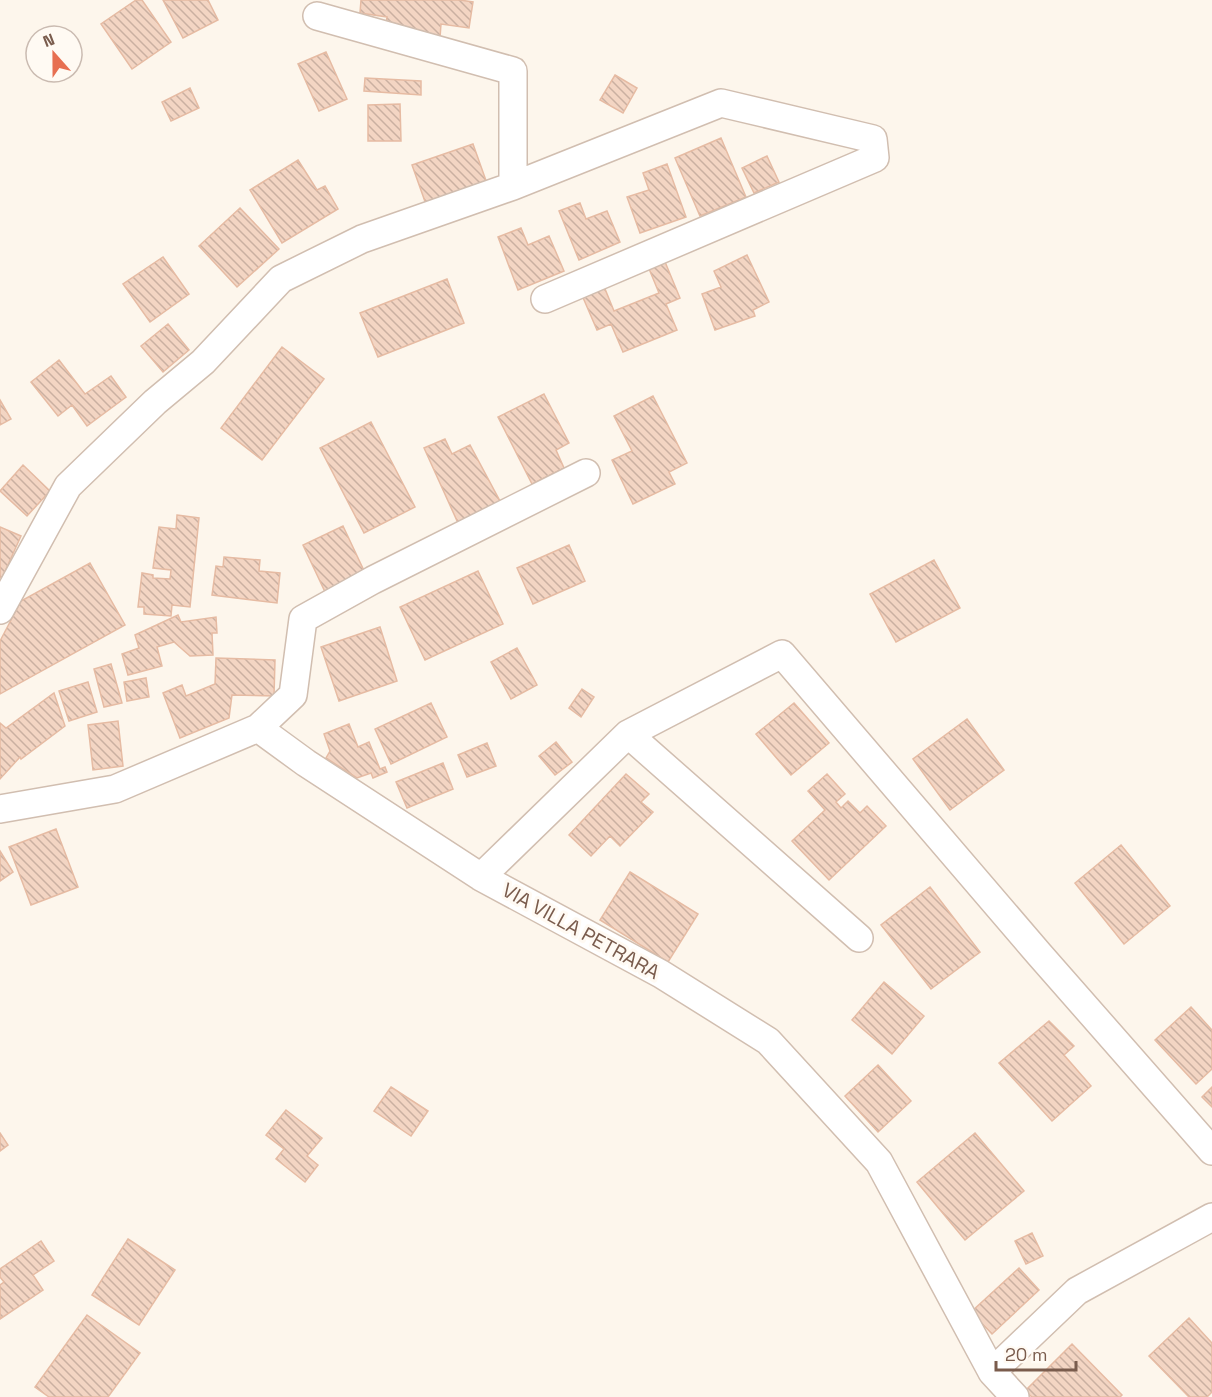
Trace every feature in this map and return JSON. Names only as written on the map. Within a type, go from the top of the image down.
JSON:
[{"type":"street","points":[[317,16],[513,71],[513,186]]},
{"type":"street","points":[[0,610],[68,486],[155,402],[203,362],[281,279],[362,239],[513,186],[721,103],[873,139],[875,158],[545,299]]},
{"type":"street","points":[[0,809],[116,789],[258,728],[293,695],[303,619],[374,580],[586,473]]},
{"type":"street","points":[[481,877],[628,734],[782,654],[1039,954],[1212,1151]]},
{"type":"street","name":"VIA VILLA PETRARA","points":[[258,728],[481,877],[661,974],[768,1041],[879,1162],[992,1372],[1015,1397]]},
{"type":"street","points":[[628,734],[859,938]]},
{"type":"street","points":[[992,1372],[1077,1290],[1212,1217]]},
{"type":"building","points":[[136,0],[142,0],[171,42],[132,69],[101,24]]},
{"type":"building","points":[[163,0],[208,0],[218,20],[183,38]]},
{"type":"building","points":[[361,0],[473,2],[469,28],[441,24],[440,38],[385,30],[387,17],[360,13]]},
{"type":"building","points":[[326,52],[347,99],[319,111],[298,64]]},
{"type":"building","points":[[615,75],[637,88],[623,113],[600,100]]},
{"type":"building","points":[[365,78],[421,81],[421,95],[364,91]]},
{"type":"building","points":[[190,88],[199,108],[171,121],[162,102]]},
{"type":"building","points":[[400,104],[401,141],[368,141],[368,105]]},
{"type":"building","points":[[721,138],[746,197],[700,216],[675,158]]},
{"type":"building","points":[[473,144],[489,189],[428,210],[412,165]]},
{"type":"building","points":[[767,156],[779,182],[754,193],[742,168]]},
{"type":"building","points":[[298,160],[317,190],[325,186],[338,209],[282,243],[250,190]]},
{"type":"building","points":[[667,164],[686,217],[640,233],[627,197],[649,190],[643,173]]},
{"type":"building","points":[[580,203],[586,219],[607,211],[620,242],[579,260],[559,211]]},
{"type":"building","points":[[240,208],[279,249],[237,287],[199,246]]},
{"type":"building","points":[[521,228],[528,245],[549,236],[564,271],[518,290],[498,237]]},
{"type":"building","points":[[747,255],[769,302],[753,310],[755,316],[715,330],[702,294],[721,287],[714,271]]},
{"type":"building","points":[[163,257],[189,294],[150,322],[123,284]]},
{"type":"building","points":[[663,257],[680,298],[666,304],[677,330],[623,352],[611,324],[597,330],[581,293],[603,284],[614,311],[659,293],[647,264]]},
{"type":"building","points":[[447,279],[464,323],[378,357],[360,313]]},
{"type":"building","points":[[168,324],[189,350],[163,372],[141,346]]},
{"type":"building","points":[[282,347],[324,379],[262,460],[221,428]]},
{"type":"building","points":[[59,360],[85,394],[111,376],[126,397],[87,426],[72,405],[58,416],[31,382]]},
{"type":"building","points":[[544,394],[569,443],[556,450],[564,468],[532,484],[498,417]]},
{"type":"building","points":[[653,396],[687,463],[669,472],[675,484],[633,504],[612,460],[632,451],[614,416]]},
{"type":"building","points":[[0,400],[11,419],[0,425]]},
{"type":"building","points":[[371,422],[415,507],[364,533],[320,448]]},
{"type":"building","points":[[445,439],[452,454],[470,445],[501,503],[458,523],[424,448]]},
{"type":"building","points":[[23,465],[50,491],[27,516],[0,491]]},
{"type":"building","points":[[177,515],[199,518],[190,607],[172,605],[171,616],[144,614],[144,607],[138,607],[142,573],[153,575],[153,578],[170,579],[171,570],[153,568],[159,527],[176,529]]},
{"type":"building","points":[[343,526],[366,575],[326,594],[303,545]]},
{"type":"building","points":[[0,527],[21,536],[2,578],[0,577]]},
{"type":"building","points":[[569,545],[585,581],[533,604],[517,568]]},
{"type":"building","points":[[224,557],[260,560],[259,571],[280,573],[277,603],[212,595],[216,566],[223,567]]},
{"type":"building","points":[[934,560],[960,608],[896,642],[870,594]]},
{"type":"building","points":[[90,563],[125,625],[0,694],[0,641],[21,601]]},
{"type":"building","points":[[478,571],[503,624],[425,660],[400,607]]},
{"type":"building","points":[[178,615],[181,622],[216,617],[217,633],[212,633],[213,655],[190,656],[174,642],[157,647],[162,666],[128,675],[122,654],[139,648],[135,635]]},
{"type":"building","points":[[380,627],[397,681],[339,701],[321,647]]},
{"type":"building","points":[[517,648],[537,685],[511,699],[491,662]]},
{"type":"building","points":[[216,658],[275,660],[274,696],[232,695],[229,718],[180,738],[163,693],[182,685],[186,696],[215,684]]},
{"type":"building","points":[[111,664],[122,703],[104,707],[94,669]]},
{"type":"building","points":[[146,678],[149,697],[127,701],[124,682]]},
{"type":"building","points":[[88,682],[97,712],[69,721],[59,691]]},
{"type":"building","points":[[582,689],[594,697],[581,717],[569,708]]},
{"type":"building","points":[[54,693],[65,726],[21,759],[20,757],[0,779],[0,723],[6,728]]},
{"type":"building","points":[[431,703],[447,737],[391,764],[375,729]]},
{"type":"building","points":[[794,703],[829,743],[791,775],[756,734]]},
{"type":"building","points":[[967,719],[1004,770],[950,810],[913,759]]},
{"type":"building","points":[[118,721],[123,766],[93,770],[88,725]]},
{"type":"building","points":[[349,724],[358,747],[369,742],[380,769],[385,767],[387,772],[373,778],[371,773],[357,778],[326,758],[330,751],[324,734]]},
{"type":"building","points":[[556,742],[572,762],[555,775],[539,756]]},
{"type":"building","points":[[487,743],[496,766],[467,777],[458,755]]},
{"type":"building","points":[[443,763],[453,789],[407,808],[396,782]]},
{"type":"building","points":[[626,774],[649,794],[641,802],[653,812],[620,846],[610,836],[591,856],[569,835]]},
{"type":"building","points":[[827,774],[845,794],[836,802],[841,808],[848,801],[860,813],[867,806],[886,826],[829,880],[792,841],[825,810],[808,791]]},
{"type":"building","points":[[56,829],[78,887],[31,905],[9,847]]},
{"type":"building","points":[[1121,845],[1170,906],[1124,944],[1075,883]]},
{"type":"building","points":[[0,851],[13,872],[0,881]]},
{"type":"building","points":[[630,872],[698,914],[668,962],[600,920]]},
{"type":"building","points":[[930,887],[980,952],[931,989],[881,925]]},
{"type":"building","points":[[884,982],[924,1016],[892,1054],[852,1020]]},
{"type":"building","points":[[1191,1007],[1212,1030],[1212,1069],[1196,1084],[1155,1040]]},
{"type":"building","points":[[1049,1021],[1074,1046],[1064,1055],[1091,1086],[1052,1121],[999,1063]]},
{"type":"building","points":[[878,1065],[911,1101],[878,1132],[845,1096]]},
{"type":"building","points":[[391,1087],[428,1111],[411,1136],[374,1111]]},
{"type":"building","points":[[1212,1087],[1212,1107],[1202,1097]]},
{"type":"building","points":[[286,1110],[322,1138],[307,1156],[318,1165],[305,1182],[276,1159],[284,1149],[266,1135]]},
{"type":"building","points":[[0,1133],[8,1145],[0,1151]]},
{"type":"building","points":[[975,1133],[1024,1191],[965,1240],[917,1182]]},
{"type":"building","points":[[1032,1233],[1043,1256],[1026,1264],[1015,1241]]},
{"type":"building","points":[[128,1239],[175,1270],[139,1325],[92,1295]]},
{"type":"building","points":[[41,1241],[54,1261],[33,1275],[43,1290],[0,1319],[0,1285],[4,1282],[0,1277],[0,1269]]},
{"type":"building","points":[[1019,1268],[1039,1290],[992,1334],[971,1312]]},
{"type":"building","points":[[87,1315],[140,1353],[108,1397],[49,1397],[35,1387]]},
{"type":"building","points":[[1189,1318],[1212,1343],[1212,1392],[1207,1397],[1189,1397],[1149,1356]]},
{"type":"building","points":[[1072,1344],[1122,1395],[1120,1397],[1032,1397],[1025,1391]]}]
